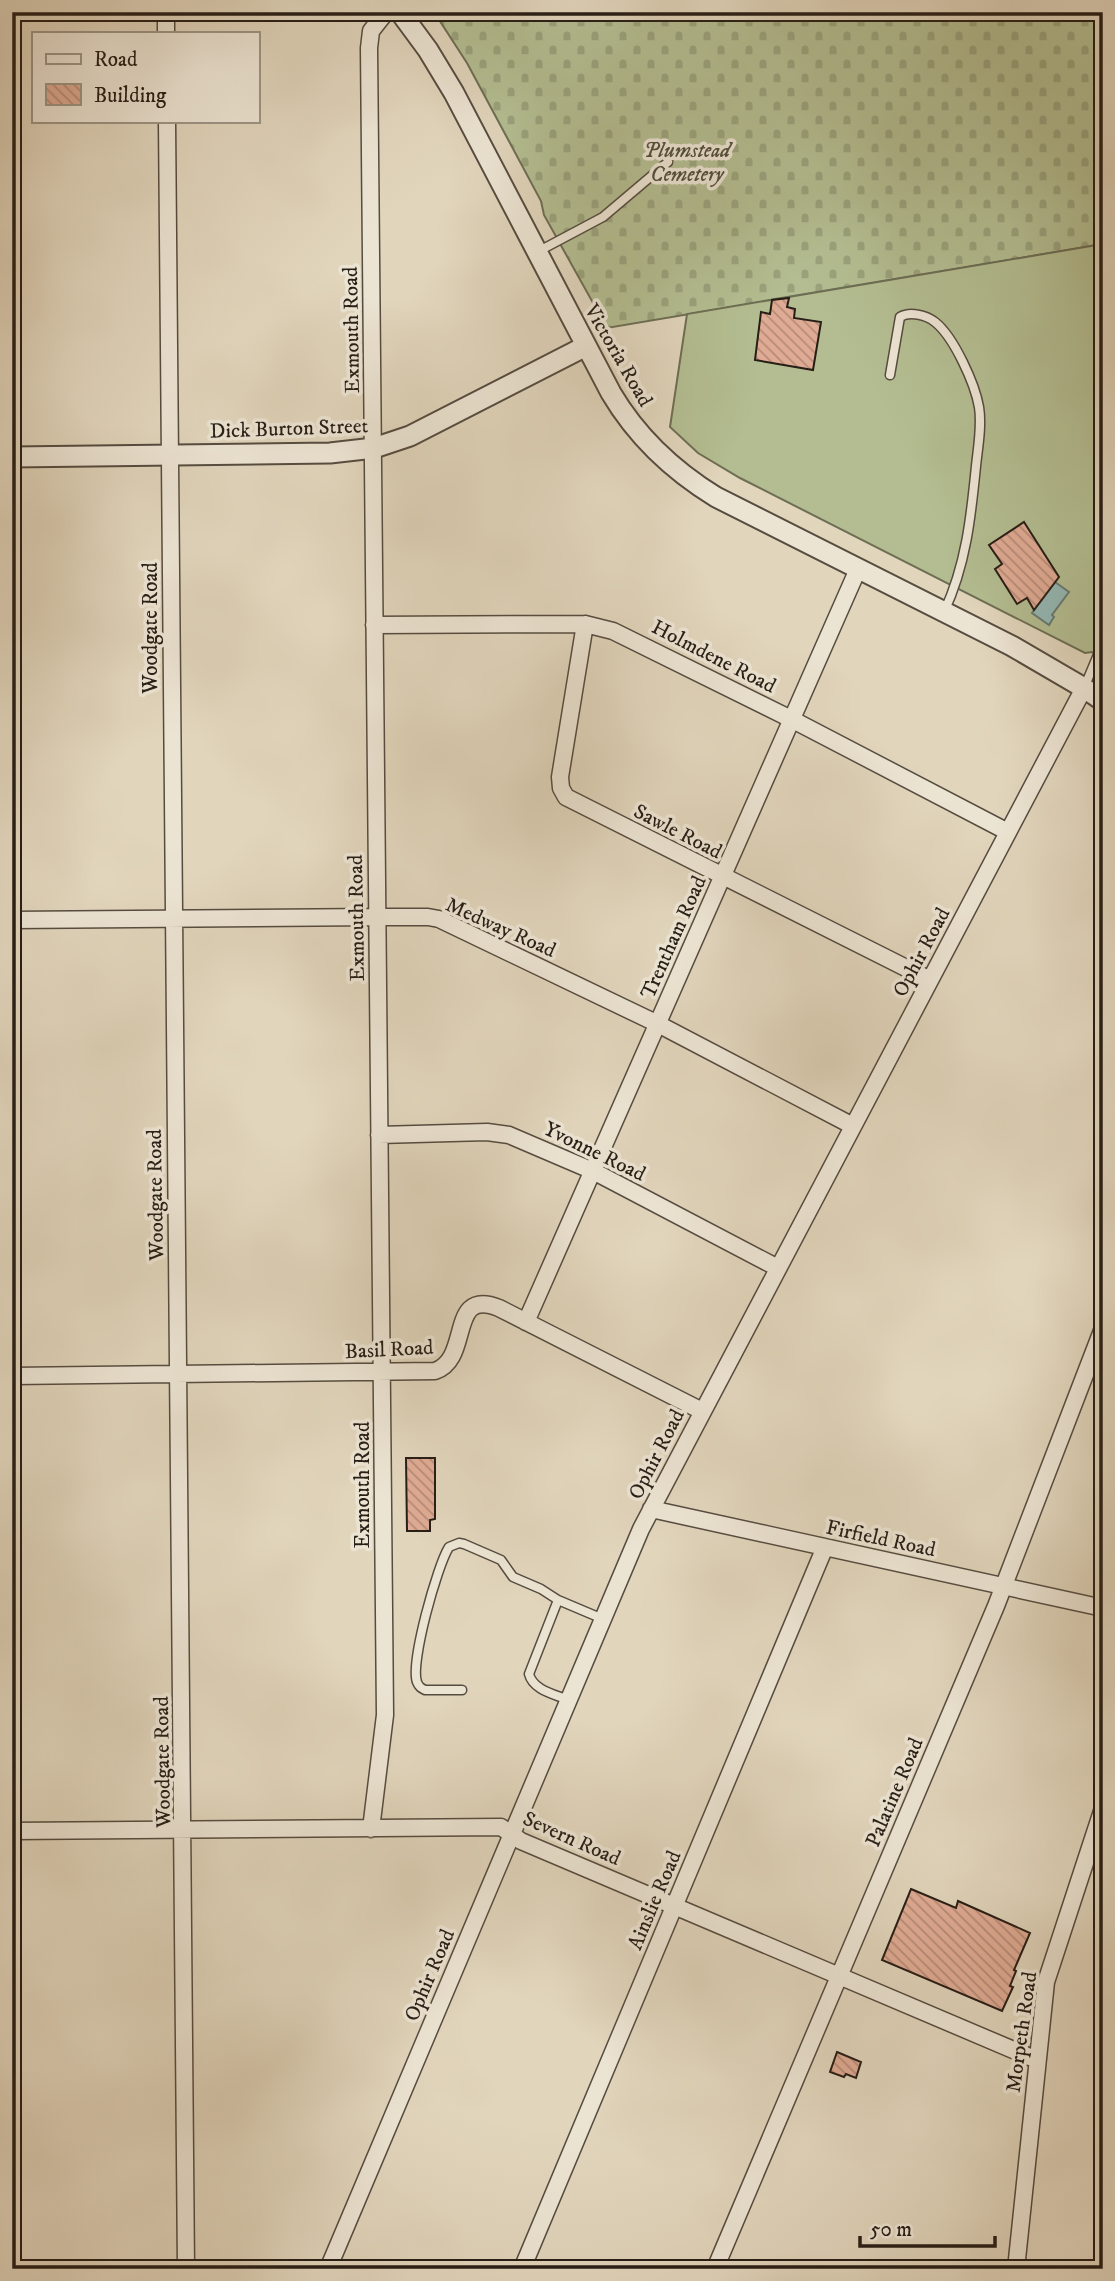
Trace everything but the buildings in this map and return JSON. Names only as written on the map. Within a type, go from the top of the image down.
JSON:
[{"type":"street","points":[[166,12],[166,32]]},
{"type":"street","name":"Exmouth Road","points":[[371,1829],[385,1716],[369,48],[371,31],[386,12]]},
{"type":"street","name":"Victoria Road","points":[[400,12],[428,50],[454,93],[625,416],[652,448],[681,474],[716,496],[1012,646],[1103,701]]},
{"type":"street","name":"Woodgate Road","points":[[167,122],[186,2269]]},
{"type":"street","name":"Dick Burton Street","points":[[12,457],[330,453],[373,448],[410,436],[586,346]]},
{"type":"street","name":"Trentham Road","points":[[526,1322],[858,569]]},
{"type":"street","name":"Holmdene Road","points":[[374,625],[585,624],[627,636],[1008,832]]},
{"type":"street","name":"Sawle Road","points":[[585,624],[560,777],[563,793],[570,800],[930,980]]},
{"type":"street","name":"Ophir Road","points":[[328,2269],[651,1509],[1084,688]]},
{"type":"street","name":"Medway Road","points":[[12,920],[428,917],[448,922],[658,1024],[853,1126]]},
{"type":"street","name":"Yvonne Road","points":[[379,1135],[498,1133],[534,1144],[593,1171],[778,1268]]},
{"type":"street","name":"Basil Road","points":[[12,1376],[435,1371],[446,1366],[455,1352],[464,1317],[479,1305],[493,1306],[702,1411]]},
{"type":"street","name":"Palatine Road","points":[[715,2269],[1004,1586],[1103,1328]]},
{"type":"street","name":"Firfield Road","points":[[651,1509],[1103,1608]]},
{"type":"street","name":"Ainslie Road","points":[[522,2269],[825,1547]]},
{"type":"street","name":"Morpeth Road","points":[[1016,2269],[1046,1982],[1103,1808]]},
{"type":"street","name":"Severn Road","points":[[12,1831],[501,1828],[521,1841],[1037,2060]]},
{"type":"lane","points":[[536,252],[603,217],[668,162]]},
{"type":"lane","points":[[890,374],[900,317],[909,314],[926,317],[937,324],[950,341],[977,397],[979,436],[968,536],[957,584],[944,612]]},
{"type":"lane","points":[[1084,688],[1102,645],[1099,636],[1103,620]]},
{"type":"lane","points":[[461,1690],[425,1690],[417,1682],[416,1676],[431,1590],[449,1547],[454,1544],[464,1544],[498,1558],[513,1577],[603,1619]]},
{"type":"lane","points":[[558,1600],[529,1674],[530,1680],[537,1687],[568,1700]]},
{"type":"green space","name":"Plumstead Cemetery","points":[[434,12],[1103,12],[1103,244],[607,328],[544,215],[541,201],[467,63]]},
{"type":"green space","points":[[1103,244],[1103,658],[1092,652],[1085,653],[740,478],[698,453],[670,427],[687,314]]},
{"type":"water","points":[[1055,582],[1069,592],[1052,615],[1054,617],[1049,625],[1032,613]]}]
